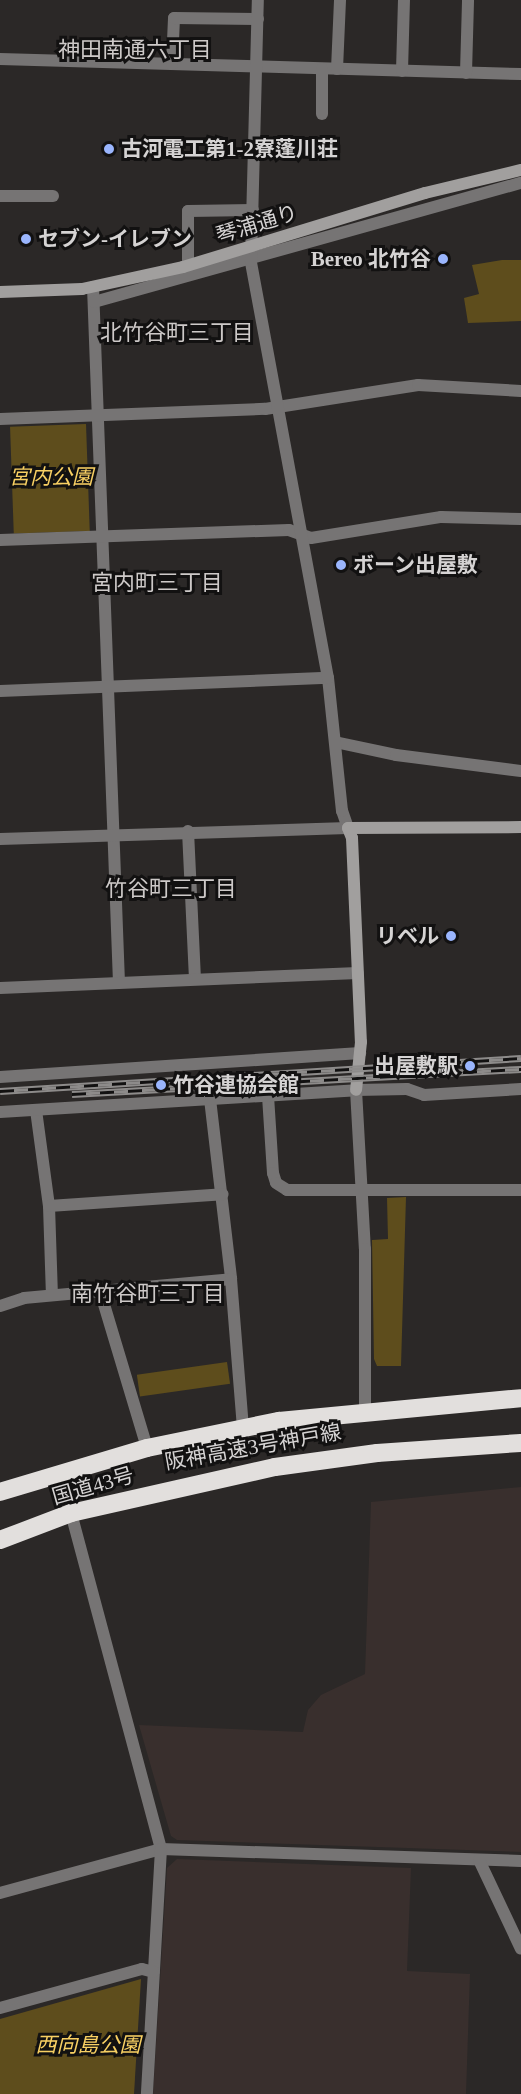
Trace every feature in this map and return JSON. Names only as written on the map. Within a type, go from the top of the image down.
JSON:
[{"type":"highway","name":"国道43号","points":[[0,1492],[147,1448],[243,1428],[364,1410],[521,1398]]},
{"type":"highway","name":"阪神高速3号神戸線","points":[[0,1500],[103,1467],[286,1428],[357,1419],[521,1411]]},
{"type":"highway","name":"国道43号","points":[[0,1540],[70,1513],[174,1487],[275,1467],[377,1453],[521,1442]]},
{"type":"highway","name":"阪神高速3号神戸線","points":[[0,1533],[113,1497],[222,1473],[320,1456],[521,1442]]},
{"type":"street","points":[[258,0],[251,261],[328,678],[342,811],[352,838],[360,1053],[356,1090],[362,1190],[364,1410]]},
{"type":"street","points":[[337,69],[340,0]]},
{"type":"street","points":[[402,71],[404,0]]},
{"type":"street","points":[[466,73],[468,0]]},
{"type":"street","points":[[172,64],[174,18],[258,20]]},
{"type":"street","points":[[0,59],[521,74]]},
{"type":"street","points":[[322,69],[322,114]]},
{"type":"street","name":"琴浦通り","points":[[0,292],[93,286],[188,265],[394,202],[521,170]]},
{"type":"street","points":[[94,302],[251,261],[436,204],[521,183]]},
{"type":"street","points":[[0,195],[53,196]]},
{"type":"street","points":[[188,265],[188,211],[253,210]]},
{"type":"street","points":[[93,286],[95,415],[119,982]]},
{"type":"street","points":[[0,418],[278,408],[410,386],[521,391]]},
{"type":"street","points":[[0,540],[289,530],[311,538],[441,517],[521,519]]},
{"type":"street","points":[[0,691],[328,678]]},
{"type":"street","points":[[335,742],[396,755],[521,771]]},
{"type":"street","points":[[0,839],[188,831],[521,827]]},
{"type":"street","points":[[188,831],[195,980]]},
{"type":"street","points":[[0,988],[358,973]]},
{"type":"street","points":[[0,1077],[360,1053]]},
{"type":"street","points":[[0,1112],[356,1090],[407,1089],[424,1095],[521,1089]]},
{"type":"street","points":[[268,1096],[276,1183],[287,1190],[521,1190]]},
{"type":"street","points":[[210,1099],[231,1280],[243,1428]]},
{"type":"street","points":[[36,1110],[49,1206],[52,1295]]},
{"type":"street","points":[[49,1206],[222,1194]]},
{"type":"street","points":[[0,1306],[24,1298],[231,1280]]},
{"type":"street","points":[[100,1291],[147,1448]]},
{"type":"street","points":[[70,1513],[161,1849],[147,2094]]},
{"type":"street","points":[[0,1893],[161,1849],[521,1861]]},
{"type":"street","points":[[478,1860],[521,1949]]},
{"type":"street","points":[[0,2008],[142,1969],[154,1972]]},
{"type":"shaded area","points":[[521,1487],[521,1852],[177,1840],[171,1836],[139,1725],[303,1732],[308,1710],[321,1695],[365,1674],[371,1502]]},
{"type":"shaded area","points":[[177,1859],[411,1868],[407,1971],[470,1974],[466,2094],[153,2094],[167,1868]]},
{"type":"green space","points":[[502,260],[521,260],[521,321],[468,323],[464,298],[479,294],[472,265]]},
{"type":"green space","name":"宮内公園","points":[[86,424],[90,531],[14,534],[10,427]]},
{"type":"green space","points":[[406,1197],[401,1366],[377,1366],[374,1359],[372,1240],[388,1239],[387,1198]]},
{"type":"green space","points":[[227,1362],[230,1384],[140,1396],[137,1375]]},
{"type":"green space","name":"西向島公園","points":[[141,1979],[134,2094],[0,2094],[0,2019]]},
{"type":"railway","points":[[0,1091],[521,1058]]},
{"type":"railway","points":[[72,1094],[521,1069]]},
{"type":"place","name":"古河電工第1-2寮蓬川荘","points":[[109,149]]},
{"type":"place","name":"セブン-イレブン","points":[[26,239]]},
{"type":"place","name":"Bereo 北竹谷","points":[[443,259]]},
{"type":"place","name":"ボーン出屋敷","points":[[341,565]]},
{"type":"place","name":"リベル","points":[[451,936]]},
{"type":"place","name":"出屋敷駅","points":[[470,1066]]},
{"type":"place","name":"竹谷連協会館","points":[[161,1085]]},
{"type":"district","name":"神田南通六丁目","points":[[135,50]]},
{"type":"district","name":"北竹谷町三丁目","points":[[177,333]]},
{"type":"district","name":"宮内町三丁目","points":[[157,583]]},
{"type":"district","name":"竹谷町三丁目","points":[[171,889]]},
{"type":"district","name":"南竹谷町三丁目","points":[[148,1294]]}]
